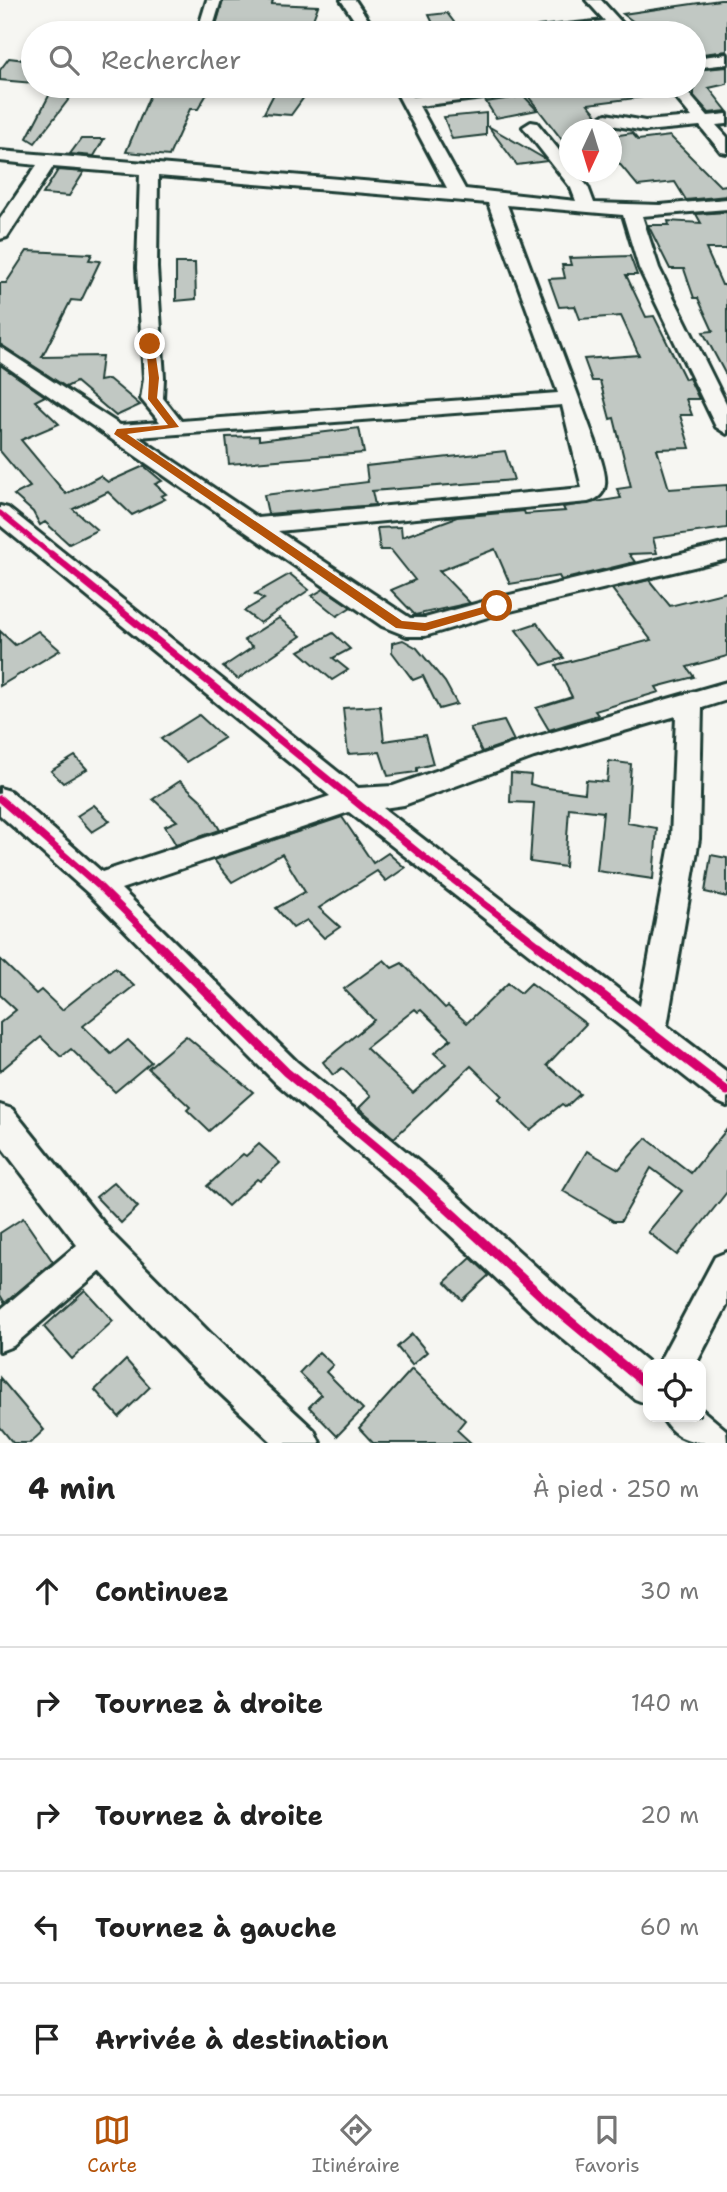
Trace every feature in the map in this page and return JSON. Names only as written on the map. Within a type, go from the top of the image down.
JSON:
[{"type":"street","points":[[208,21],[214,0]]},
{"type":"street","points":[[348,0],[362,21]]},
{"type":"street","points":[[593,0],[613,21]]},
{"type":"street","points":[[706,62],[727,59]]},
{"type":"street","points":[[406,98],[459,194]]},
{"type":"street","points":[[408,102],[441,98]]},
{"type":"street","points":[[684,98],[727,148]]},
{"type":"street","points":[[622,122],[645,127],[727,120]]},
{"type":"street","points":[[531,127],[579,187],[587,207]]},
{"type":"street","points":[[0,156],[631,211],[683,211],[727,204]]},
{"type":"street","points":[[0,233],[48,161]]},
{"type":"street","points":[[149,171],[147,268],[152,399],[175,427]]},
{"type":"street","points":[[255,526],[588,495],[595,487],[569,398],[523,264],[496,199]]},
{"type":"street","points":[[631,211],[649,268],[727,427]]},
{"type":"street","points":[[0,353],[391,620],[407,627],[425,627],[497,606],[727,551]]},
{"type":"street","points":[[117,432],[569,398]]},
{"type":"street","points":[[0,513],[426,859],[727,1091]]},
{"type":"street","points":[[98,886],[355,799],[394,797],[527,750],[727,691]]},
{"type":"street","points":[[650,1034],[685,839],[689,701]]},
{"type":"street","points":[[0,799],[98,886],[286,1072],[418,1182],[551,1305],[643,1382]]},
{"type":"street","points":[[0,1120],[101,1247],[199,1348],[301,1443]]},
{"type":"street","points":[[0,1333],[101,1247]]},
{"type":"street","points":[[679,1359],[727,1269]]},
{"type":"building","points":[[273,0],[272,4],[318,6],[312,21],[217,21],[223,1]]},
{"type":"building","points":[[727,0],[727,51],[706,54],[706,21],[633,21],[623,14]]},
{"type":"building","points":[[447,13],[453,21],[432,21],[429,15]]},
{"type":"building","points":[[9,58],[21,60],[21,82],[0,80],[0,70]]},
{"type":"building","points":[[727,67],[727,84],[709,88],[727,111],[709,113],[696,98],[706,98],[706,69]]},
{"type":"building","points":[[48,98],[70,98],[35,143],[27,138]]},
{"type":"building","points":[[149,98],[205,98],[198,109],[190,109],[169,156],[126,152]]},
{"type":"building","points":[[272,98],[303,98],[291,115],[264,113]]},
{"type":"building","points":[[526,98],[537,110],[496,118],[486,102]]},
{"type":"building","points":[[530,98],[636,98],[588,104],[598,116],[559,119],[559,136]]},
{"type":"building","points":[[486,113],[486,135],[452,139],[444,117]]},
{"type":"building","points":[[488,126],[545,159],[547,161],[517,165]]},
{"type":"building","points":[[632,133],[638,140],[670,136],[720,186],[727,185],[727,196],[686,200],[675,182],[638,186],[622,167],[622,134]]},
{"type":"building","points":[[81,139],[104,139],[94,156],[70,154]]},
{"type":"building","points":[[58,170],[84,172],[69,196],[43,194]]},
{"type":"building","points":[[727,212],[727,249],[706,249],[722,285],[727,285],[727,377],[703,332],[713,331],[698,298],[694,298],[684,269],[670,269],[648,225],[669,225],[668,221],[701,223],[696,214]]},
{"type":"building","points":[[27,251],[92,254],[89,260],[100,261],[81,301],[71,300],[42,357],[102,356],[99,381],[109,379],[140,405],[116,416],[76,382],[66,387],[0,344],[0,283],[6,283]]},
{"type":"building","points":[[630,256],[637,275],[626,275],[646,317],[654,316],[685,379],[689,378],[699,399],[686,399],[692,415],[680,415],[690,448],[657,449],[669,489],[727,485],[727,528],[653,538],[657,553],[629,554],[635,562],[561,580],[559,576],[510,584],[495,549],[439,571],[470,603],[415,615],[391,590],[415,580],[391,550],[380,550],[377,528],[401,527],[402,537],[457,517],[524,511],[525,514],[565,511],[563,507],[621,498],[617,489],[631,487],[614,418],[610,419],[600,381],[592,381],[584,359],[639,355],[621,316],[580,319],[575,306],[559,307],[549,279],[565,278],[562,265],[571,265],[569,258]]},
{"type":"building","points":[[176,263],[195,263],[196,299],[176,301]]},
{"type":"building","points":[[0,365],[45,396],[35,401],[59,424],[21,440],[66,494],[100,476],[108,482],[144,466],[162,481],[155,484],[166,494],[161,496],[165,499],[132,515],[108,492],[73,509],[97,530],[69,544],[45,522],[40,525],[33,512],[14,495],[30,487],[0,451]]},
{"type":"building","points":[[359,428],[364,453],[229,464],[226,437],[259,436],[259,440]]},
{"type":"building","points":[[505,451],[514,480],[372,491],[375,505],[268,514],[264,495],[368,482],[366,466]]},
{"type":"building","points":[[290,574],[309,590],[260,623],[244,611],[264,599],[255,594]]},
{"type":"building","points":[[649,580],[670,606],[727,592],[727,656],[687,667],[694,677],[656,687],[659,692],[595,711],[598,715],[549,730],[536,708],[572,697],[556,665],[651,640],[612,589]]},
{"type":"building","points":[[324,589],[351,607],[337,616],[312,596]]},
{"type":"building","points":[[279,618],[301,636],[238,679],[223,667],[253,647],[244,640]]},
{"type":"building","points":[[537,623],[564,658],[542,665],[516,630]]},
{"type":"building","points":[[0,631],[15,645],[38,631],[60,650],[0,686]]},
{"type":"building","points":[[333,633],[350,649],[333,658],[348,670],[332,680],[299,651]]},
{"type":"building","points":[[403,640],[417,648],[445,682],[457,704],[439,709],[423,676],[413,680],[392,652],[392,643]]},
{"type":"building","points":[[380,706],[384,741],[425,735],[433,764],[417,768],[417,772],[388,776],[380,752],[348,754],[343,708]]},
{"type":"building","points":[[199,715],[224,738],[186,762],[161,739]]},
{"type":"building","points":[[504,721],[514,741],[482,752],[470,728]]},
{"type":"building","points":[[75,756],[87,769],[63,783],[51,771]]},
{"type":"building","points":[[609,761],[631,764],[627,823],[657,828],[653,879],[597,871],[603,812],[569,808],[565,867],[530,862],[534,803],[510,802],[511,773],[531,775],[530,784],[540,787],[585,793],[586,780],[607,782]]},
{"type":"building","points":[[180,781],[203,802],[220,830],[176,845],[165,826],[177,821],[153,799]]},
{"type":"building","points":[[94,805],[110,821],[92,832],[77,816]]},
{"type":"building","points":[[342,817],[373,863],[388,853],[405,868],[386,881],[377,871],[319,908],[340,927],[324,938],[307,920],[293,928],[276,908],[305,892],[282,854],[232,882],[214,860]]},
{"type":"building","points":[[711,855],[727,858],[727,897],[705,892]]},
{"type":"building","points":[[0,959],[36,994],[41,990],[62,1010],[115,968],[134,986],[83,1026],[111,1054],[128,1040],[151,1062],[115,1092],[71,1049],[61,1057],[41,1037],[0,1071],[0,1023],[16,1010],[0,995]]},
{"type":"building","points":[[384,960],[392,968],[402,963],[445,1008],[448,1006],[467,1023],[508,983],[521,993],[531,983],[586,1024],[547,1065],[580,1094],[566,1107],[562,1104],[530,1130],[498,1099],[502,1096],[471,1066],[394,1138],[359,1108],[371,1096],[342,1068],[333,1075],[323,1062],[374,1020],[344,989]],"holes":[[[415,1009],[418,1012],[421,1010],[451,1039],[434,1053],[446,1064],[413,1093],[366,1048]]]},
{"type":"building","points":[[186,1036],[253,1092],[209,1131],[187,1110],[190,1107],[148,1068]]},
{"type":"building","points":[[727,1129],[727,1192],[677,1255],[648,1232],[682,1191],[651,1168],[621,1221],[614,1221],[563,1191],[587,1151],[619,1169],[646,1138],[691,1173]]},
{"type":"building","points":[[259,1144],[280,1163],[260,1181],[257,1179],[228,1206],[207,1186],[243,1154],[246,1156]]},
{"type":"building","points":[[114,1182],[138,1207],[121,1223],[96,1197]]},
{"type":"building","points":[[23,1218],[53,1262],[5,1303],[0,1295],[0,1233]]},
{"type":"building","points":[[471,1258],[489,1275],[462,1300],[445,1282]]},
{"type":"building","points":[[85,1290],[113,1321],[72,1359],[44,1327]]},
{"type":"building","points":[[412,1334],[427,1352],[412,1365],[397,1347]]},
{"type":"building","points":[[319,1352],[333,1365],[326,1372],[363,1409],[337,1436],[309,1407],[321,1395],[299,1373]]},
{"type":"building","points":[[126,1360],[150,1387],[119,1417],[95,1390]]},
{"type":"building","points":[[412,1369],[465,1420],[457,1430],[471,1443],[373,1443],[359,1428]]},
{"type":"building","points":[[0,1378],[44,1430],[30,1443],[13,1443],[0,1427]]},
{"type":"cycle path","points":[[0,513],[426,859],[727,1091]]},
{"type":"cycle path","points":[[0,799],[98,885],[286,1072],[418,1182],[551,1305],[643,1382]]},
{"type":"route","points":[[150,344],[154,378],[152,399],[175,427],[117,432],[399,625],[425,627],[497,606]]}]
